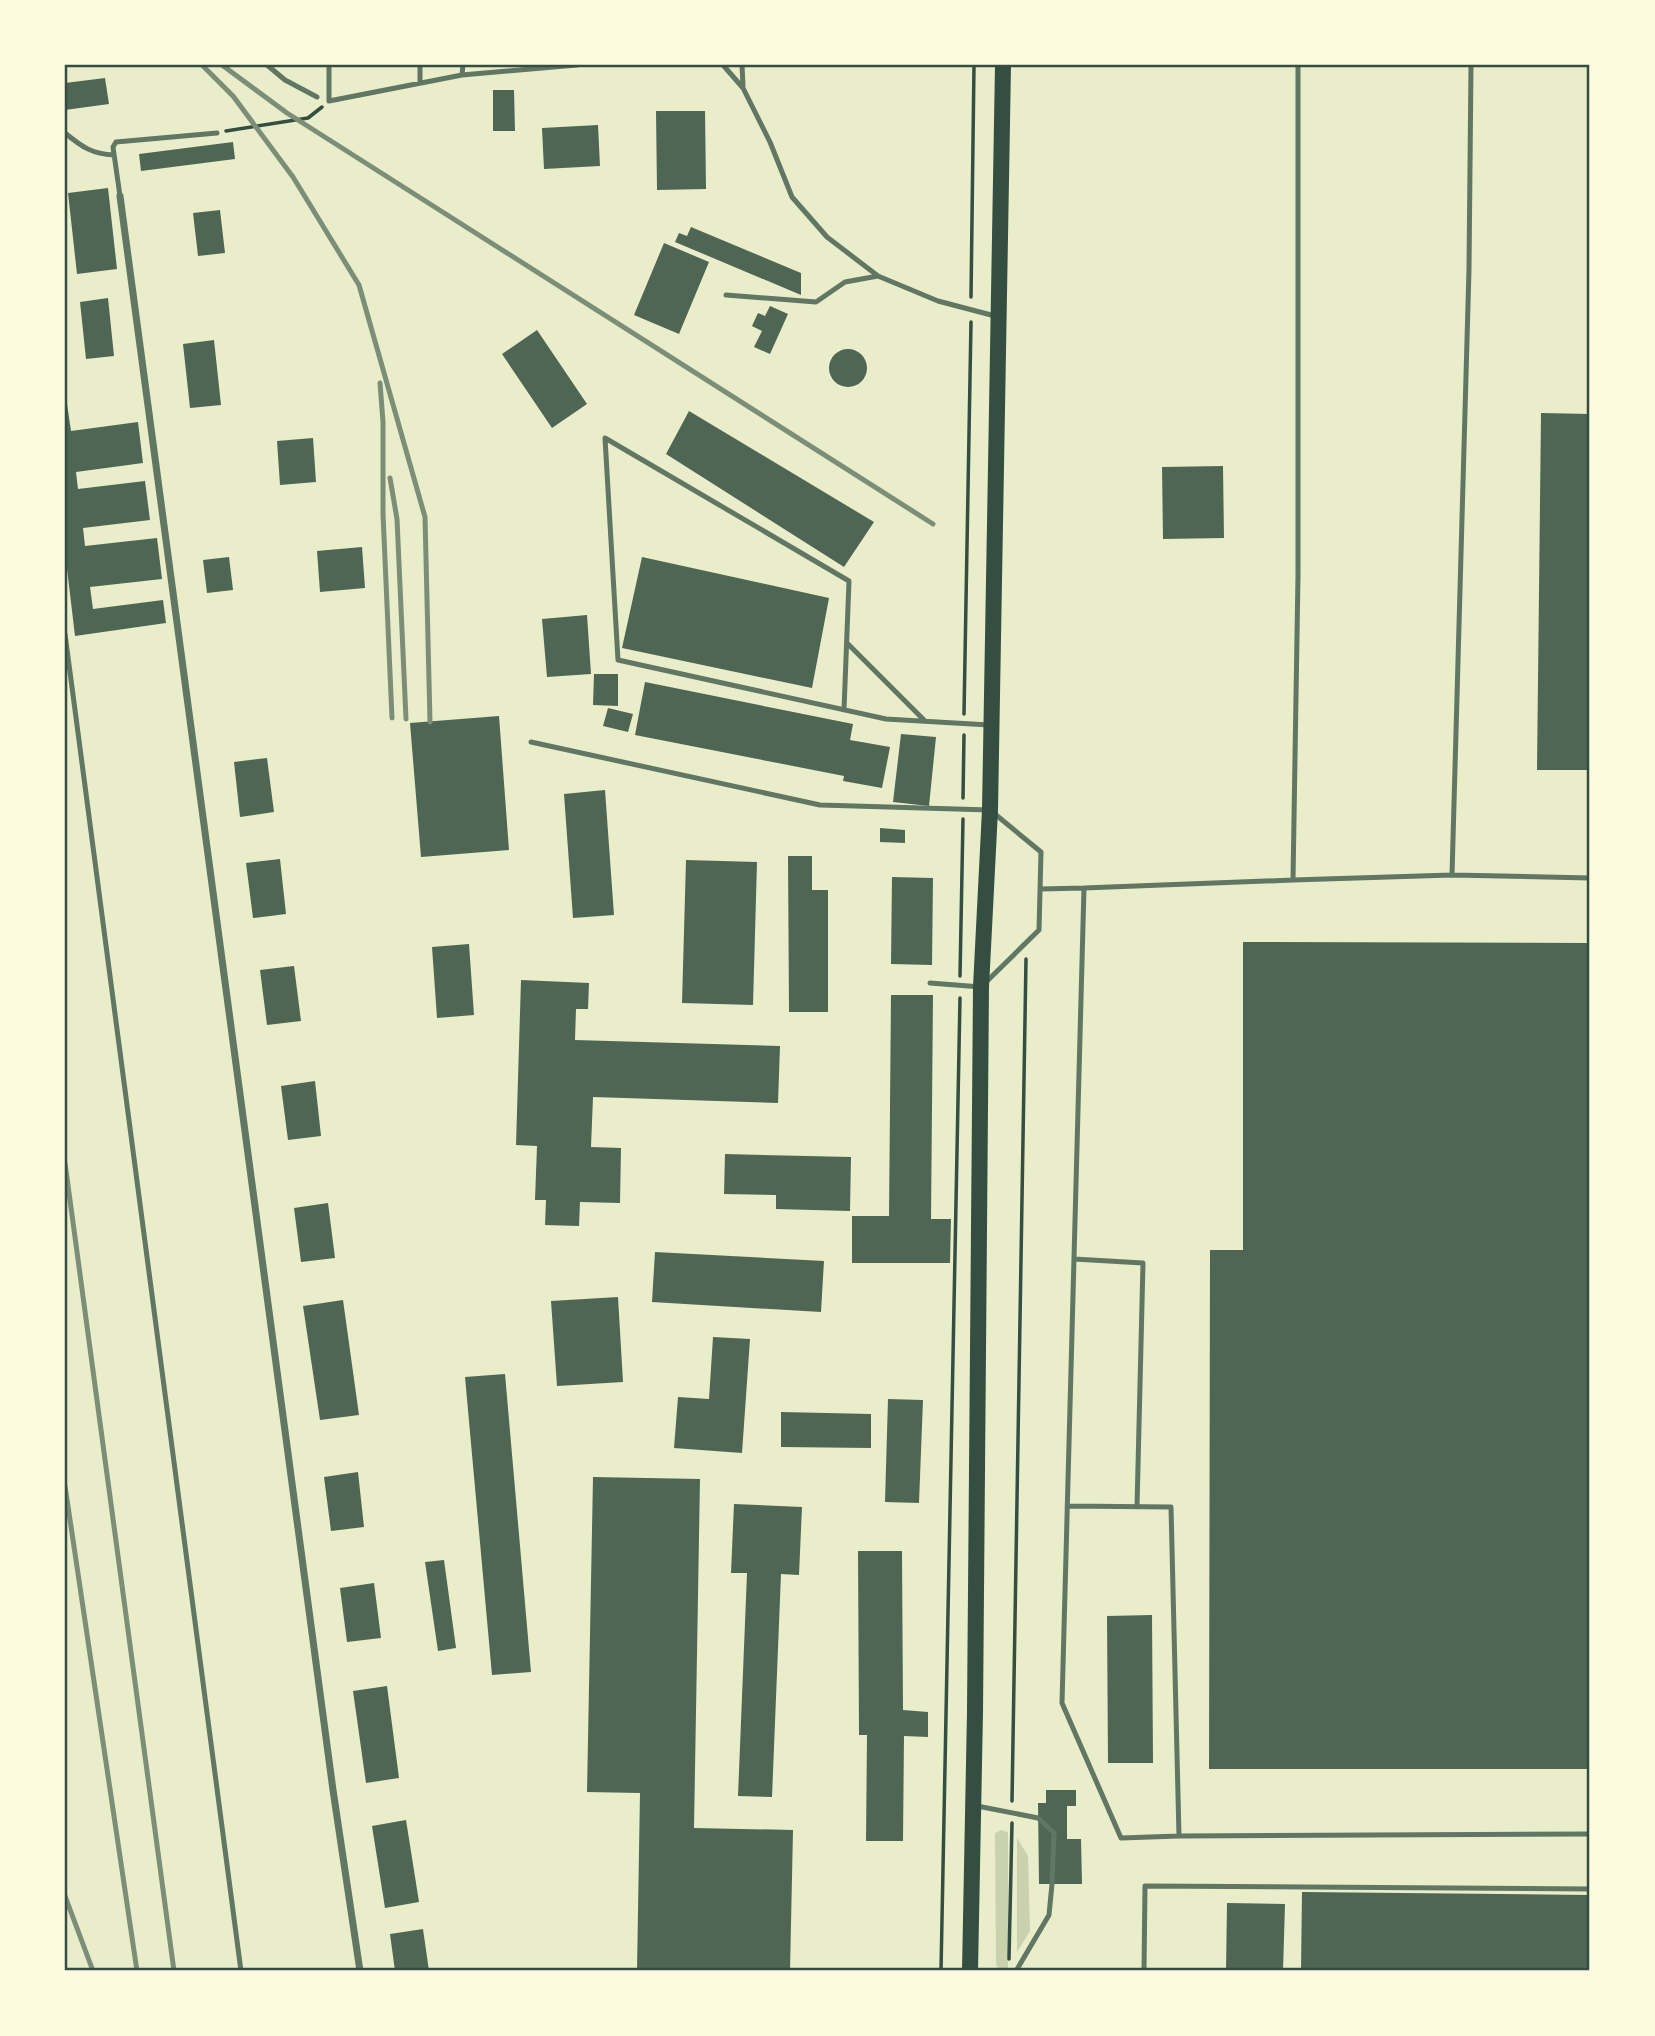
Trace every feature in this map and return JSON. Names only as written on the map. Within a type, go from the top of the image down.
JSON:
[{"type":"main road","points":[[970,1971],[981,987],[990,810],[1003,65]]},
{"type":"street","points":[[120,196],[331,1776],[360,1971]]},
{"type":"lane","points":[[267,65],[285,80],[317,97]]},
{"type":"lane","points":[[329,65],[329,101],[462,75],[577,65]]},
{"type":"lane","points":[[420,65],[420,82]]},
{"type":"lane","points":[[462,75],[463,65]]},
{"type":"lane","points":[[723,65],[743,88],[770,142],[792,197],[827,237],[878,276],[938,301],[998,317]]},
{"type":"lane","points":[[742,65],[743,88]]},
{"type":"lane","points":[[1293,880],[1298,575],[1298,65]]},
{"type":"lane","points":[[1452,875],[1469,269],[1471,65]]},
{"type":"lane","points":[[120,196],[113,147],[116,142],[217,132]]},
{"type":"lane","points":[[65,133],[86,150],[114,155]]},
{"type":"lane","points":[[726,295],[817,302],[845,282],[878,276]]},
{"type":"lane","points":[[844,710],[849,581],[605,438],[618,660],[844,710],[886,719],[992,725]]},
{"type":"lane","points":[[65,634],[241,1971]]},
{"type":"lane","points":[[847,643],[925,721]]},
{"type":"lane","points":[[531,742],[820,805],[990,810],[1041,852],[1040,930],[981,987],[930,983]]},
{"type":"lane","points":[[1040,889],[1452,875],[1590,878]]},
{"type":"lane","points":[[1084,888],[1062,1703],[1121,1838],[1590,1834]]},
{"type":"lane","points":[[1074,1259],[1143,1263],[1137,1507]]},
{"type":"lane","points":[[1067,1506],[1171,1507],[1179,1836]]},
{"type":"lane","points":[[973,1806],[1038,1818],[1054,1833],[1049,1915],[1016,1971]]},
{"type":"lane","points":[[1144,1971],[1145,1886],[1590,1889]]},
{"type":"path","points":[[941,1971],[974,65]]},
{"type":"path","points":[[217,132],[308,118],[329,101]]},
{"type":"path","points":[[1009,1971],[1026,943]]},
{"type":"green space","points":[[1001,1830],[1008,1832],[1008,1970],[999,1971],[996,1964],[995,1833]]},
{"type":"green space","points":[[1017,1838],[1028,1856],[1030,1931],[1017,1952]]},
{"type":"building","points":[[105,78],[109,104],[65,110],[65,83]]},
{"type":"building","points":[[493,90],[514,90],[515,131],[493,131]]},
{"type":"building","points":[[656,111],[705,111],[706,189],[657,190]]},
{"type":"building","points":[[598,125],[600,166],[544,169],[542,128]]},
{"type":"building","points":[[233,142],[235,159],[141,171],[139,154]]},
{"type":"building","points":[[108,188],[117,269],[77,274],[68,193]]},
{"type":"building","points":[[220,210],[225,253],[198,256],[193,213]]},
{"type":"building","points":[[691,227],[801,273],[801,295],[675,242],[679,233],[687,236]]},
{"type":"building","points":[[664,243],[709,262],[679,334],[634,315]]},
{"type":"building","points":[[108,298],[114,356],[86,359],[80,302]]},
{"type":"building","points":[[770,306],[788,314],[770,354],[754,347],[762,331],[752,326],[758,313],[765,316]]},
{"type":"building","points":[[537,330],[587,404],[552,428],[502,354]]},
{"type":"building","points":[[214,340],[221,405],[190,408],[183,344]]},
{"type":"building","points":[[848,349],[861,355],[867,368],[861,381],[848,387],[835,381],[829,368],[835,355]]},
{"type":"building","points":[[66,397],[71,431],[138,422],[143,463],[76,472],[78,489],[145,481],[150,520],[83,528],[85,546],[157,538],[162,579],[90,587],[93,609],[163,600],[166,623],[75,636],[65,552]]},
{"type":"building","points":[[689,411],[874,522],[844,567],[666,454]]},
{"type":"building","points":[[1541,413],[1590,414],[1590,770],[1537,770]]},
{"type":"building","points":[[313,438],[316,482],[280,485],[277,441]]},
{"type":"building","points":[[1223,466],[1224,538],[1163,539],[1162,467]]},
{"type":"building","points":[[362,547],[365,588],[320,592],[317,551]]},
{"type":"building","points":[[229,557],[233,590],[207,593],[203,560]]},
{"type":"building","points":[[642,557],[829,598],[812,688],[622,648]]},
{"type":"building","points":[[587,615],[591,674],[547,677],[542,619]]},
{"type":"building","points":[[594,674],[618,674],[618,706],[593,705]]},
{"type":"building","points":[[645,682],[853,724],[850,740],[890,747],[882,788],[843,781],[844,776],[635,735]]},
{"type":"building","points":[[608,708],[633,714],[628,732],[603,726]]},
{"type":"building","points":[[499,716],[509,850],[421,857],[410,723]]},
{"type":"building","points":[[901,734],[936,737],[929,806],[893,802]]},
{"type":"building","points":[[267,758],[274,812],[240,817],[234,762]]},
{"type":"building","points":[[605,790],[614,915],[573,918],[564,794]]},
{"type":"building","points":[[880,828],[905,830],[905,843],[880,842]]},
{"type":"building","points":[[788,856],[812,856],[812,890],[828,890],[828,1012],[789,1012]]},
{"type":"building","points":[[280,859],[286,914],[253,918],[246,863]]},
{"type":"building","points":[[686,860],[757,862],[753,1005],[682,1003]]},
{"type":"building","points":[[892,877],[933,878],[932,965],[891,964]]},
{"type":"building","points":[[1243,942],[1590,943],[1590,1769],[1209,1769],[1210,1250],[1243,1250]]},
{"type":"building","points":[[469,944],[474,1015],[437,1018],[432,947]]},
{"type":"building","points":[[294,966],[301,1021],[267,1025],[260,970]]},
{"type":"building","points":[[521,980],[589,983],[588,1009],[576,1009],[575,1040],[780,1046],[778,1103],[593,1097],[591,1147],[621,1148],[620,1203],[580,1202],[579,1226],[545,1225],[546,1200],[535,1200],[537,1146],[516,1145]]},
{"type":"building","points":[[891,995],[933,995],[931,1219],[951,1219],[950,1263],[852,1263],[852,1216],[889,1216]]},
{"type":"building","points":[[315,1081],[321,1136],[288,1140],[281,1086]]},
{"type":"building","points":[[725,1154],[851,1157],[850,1211],[776,1209],[776,1195],[724,1194]]},
{"type":"building","points":[[328,1203],[335,1258],[301,1262],[294,1208]]},
{"type":"building","points":[[655,1252],[824,1261],[821,1312],[652,1302]]},
{"type":"building","points":[[618,1297],[623,1382],[557,1386],[551,1301]]},
{"type":"building","points":[[343,1300],[359,1415],[320,1420],[303,1306]]},
{"type":"building","points":[[713,1337],[750,1339],[742,1453],[674,1448],[678,1397],[709,1399]]},
{"type":"building","points":[[505,1374],[531,1672],[492,1675],[465,1377]]},
{"type":"building","points":[[888,1399],[923,1400],[919,1503],[885,1502]]},
{"type":"building","points":[[781,1412],[871,1414],[871,1448],[781,1447]]},
{"type":"building","points":[[358,1472],[364,1527],[331,1531],[324,1477]]},
{"type":"building","points":[[593,1477],[700,1479],[694,1828],[793,1830],[790,1971],[637,1971],[640,1793],[587,1792]]},
{"type":"building","points":[[734,1504],[802,1507],[799,1575],[781,1574],[772,1797],[738,1796],[747,1573],[731,1573]]},
{"type":"building","points":[[858,1551],[902,1551],[903,1710],[928,1712],[928,1737],[904,1736],[903,1841],[866,1841],[867,1735],[859,1735]]},
{"type":"building","points":[[444,1560],[456,1648],[438,1651],[425,1562]]},
{"type":"building","points":[[374,1583],[381,1638],[347,1642],[340,1588]]},
{"type":"building","points":[[1152,1615],[1153,1763],[1108,1763],[1107,1616]]},
{"type":"building","points":[[387,1686],[399,1778],[366,1783],[353,1691]]},
{"type":"building","points":[[1046,1790],[1076,1790],[1076,1806],[1067,1806],[1067,1839],[1081,1839],[1082,1884],[1039,1884],[1038,1803],[1046,1803]]},
{"type":"building","points":[[406,1820],[419,1902],[385,1908],[372,1826]]},
{"type":"building","points":[[1302,1892],[1590,1895],[1589,1971],[1301,1971]]},
{"type":"building","points":[[1227,1903],[1285,1904],[1283,1971],[1226,1971]]},
{"type":"building","points":[[423,1929],[429,1971],[395,1971],[390,1934]]},
{"type":"railway","points":[[202,65],[233,96],[293,177],[359,285],[425,517],[430,722]]},
{"type":"railway","points":[[222,65],[287,113],[933,524]]},
{"type":"railway","points":[[380,383],[392,718]]},
{"type":"railway","points":[[390,478],[397,519],[406,719]]},
{"type":"railway","points":[[65,1163],[174,1971]]},
{"type":"railway","points":[[65,1486],[137,1971]]},
{"type":"railway","points":[[65,1896],[93,1971]]}]
